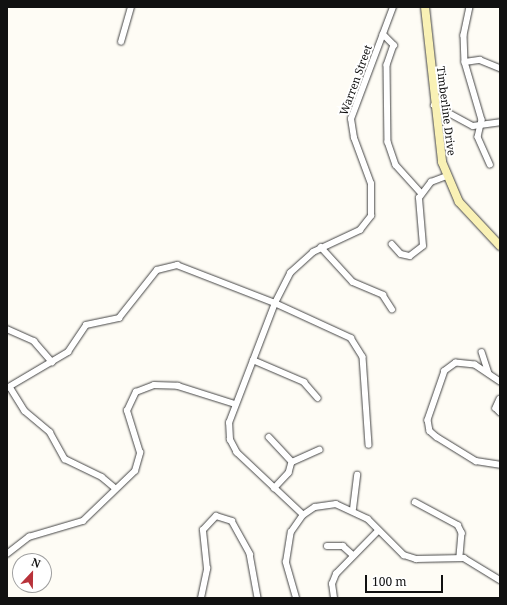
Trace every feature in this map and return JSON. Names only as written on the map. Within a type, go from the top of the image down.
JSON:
[{"type":"street","points":[[121,42],[130,7]]},
{"type":"street","name":"Warren Street","points":[[303,515],[232,444],[229,428],[235,404],[275,303],[290,273],[321,247],[360,230],[373,208],[370,178],[354,138],[352,119],[393,7]]},
{"type":"street","name":"Timberline Drive","points":[[426,7],[438,147],[447,176],[466,210],[500,246]]},
{"type":"street","points":[[470,7],[464,35],[465,62],[481,125],[478,137],[490,164]]},
{"type":"street","points":[[383,34],[394,45],[387,66],[388,142],[396,165],[421,193],[422,246],[410,256],[401,254],[392,244]]},
{"type":"street","points":[[465,62],[480,60],[500,68]]},
{"type":"street","points":[[434,105],[448,109],[465,124],[481,125],[500,122]]},
{"type":"street","points":[[421,193],[431,182],[447,176]]},
{"type":"street","points":[[321,247],[353,282],[382,295],[392,309]]},
{"type":"street","points":[[115,488],[102,477],[65,459],[48,429],[25,410],[8,388],[70,351],[84,326],[119,318],[157,270],[168,265],[184,267],[340,330],[360,348],[369,445]]},
{"type":"street","points":[[7,329],[34,341],[52,362]]},
{"type":"street","points":[[482,352],[490,368],[488,373]]},
{"type":"street","points":[[253,360],[304,382],[318,398]]},
{"type":"street","points":[[500,382],[488,373],[464,362],[449,367],[428,420],[430,430],[437,437],[476,461],[500,465]]},
{"type":"street","points":[[7,554],[29,537],[83,521],[115,488],[133,473],[140,460],[127,411],[136,392],[154,385],[178,386],[235,404]]},
{"type":"street","points":[[500,399],[496,408],[500,412]]},
{"type":"street","points":[[269,437],[292,462]]},
{"type":"street","points":[[292,462],[319,450]]},
{"type":"street","points":[[275,488],[290,471],[292,462]]},
{"type":"street","points":[[353,509],[357,475]]},
{"type":"street","points":[[415,502],[458,525],[462,533],[460,557]]},
{"type":"street","points":[[296,598],[286,562],[286,548],[291,532],[303,515],[315,507],[336,504],[353,509],[368,519],[399,551],[416,559],[460,557],[500,580]]},
{"type":"street","points":[[201,598],[207,569],[203,530],[216,516],[232,521],[250,554],[258,598]]},
{"type":"street","points":[[334,598],[332,584],[336,574],[378,531]]},
{"type":"street","points":[[327,546],[343,546],[353,555]]}]
